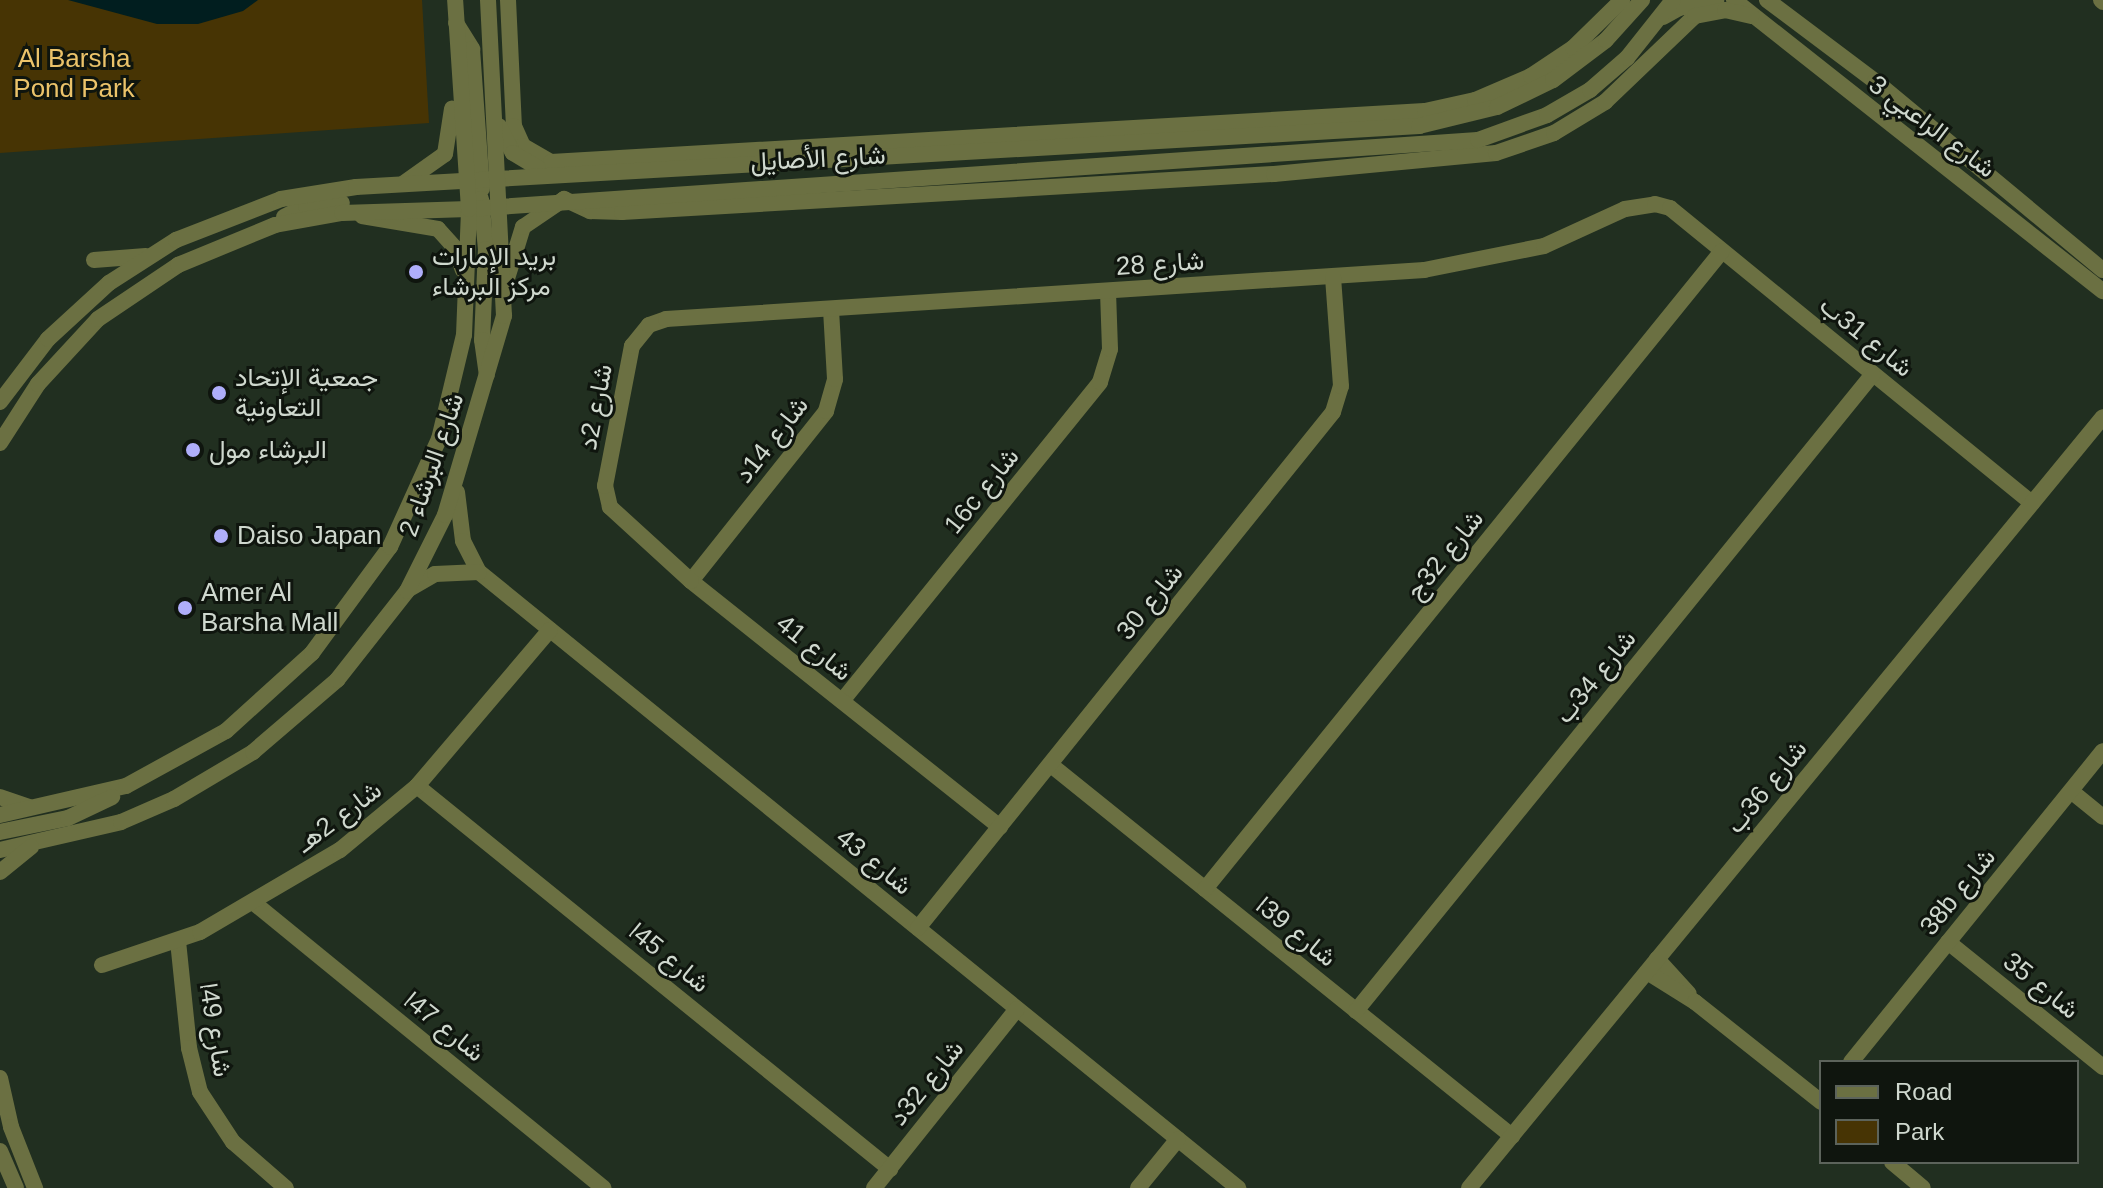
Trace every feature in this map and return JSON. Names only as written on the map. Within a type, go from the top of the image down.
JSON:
[{"type":"street","name":"شارع البرشاء 2","points":[[0,850],[32,846],[149,811],[253,752],[337,680],[407,591],[458,478],[502,331],[505,285],[459,72],[455,0]]},
{"type":"street","name":"شارع البرشاء 2","points":[[0,815],[126,786],[202,747],[272,694],[312,653],[375,572],[411,508],[439,439],[458,369],[466,291],[495,118],[488,0]]},
{"type":"street","points":[[508,0],[514,126],[531,154],[551,162],[671,162],[1016,144],[1176,123],[1407,112],[1512,93],[1590,54],[1642,0]]},
{"type":"street","points":[[1512,93],[1573,48],[1622,0]]},
{"type":"street","name":"شارع الأصايل","points":[[0,402],[77,310],[148,256],[210,223],[269,203],[318,192],[396,186],[564,199],[1094,174],[1478,140],[1547,115],[1590,90],[1627,58],[1673,0]]},
{"type":"street","points":[[1658,20],[1702,1],[1736,2]]},
{"type":"street","name":"شارع الراعبي 3","points":[[1736,2],[2103,291]]},
{"type":"street","name":"شارع الراعبي 3","points":[[1773,3],[1875,81],[2103,270]]},
{"type":"street","points":[[1094,174],[1274,174],[1496,153],[1554,133],[1605,102],[1695,16],[1725,10],[1751,16]]},
{"type":"street","points":[[456,23],[471,43],[483,194],[486,282],[482,340],[488,376]]},
{"type":"street","points":[[492,64],[510,28]]},
{"type":"street","points":[[396,186],[430,169],[445,154],[459,72]]},
{"type":"street","points":[[495,118],[513,153],[530,165],[608,173]]},
{"type":"street","name":"شارع الأصايل","points":[[0,443],[38,384],[98,319],[178,265],[275,225],[608,173],[649,171],[671,162]]},
{"type":"street","points":[[275,225],[315,204],[483,194],[630,180],[649,171]]},
{"type":"street","points":[[505,285],[523,227],[564,199]]},
{"type":"street","name":"شارع 28","points":[[644,329],[666,319],[1333,277],[1484,260],[1544,246],[1632,206],[1670,208]]},
{"type":"street","name":"شارع 31ب","points":[[1670,208],[2032,503]]},
{"type":"street","points":[[353,212],[376,222],[421,223],[438,229],[456,249],[466,291]]},
{"type":"street","name":"شارع 32ج","points":[[1205,889],[1722,251]]},
{"type":"street","points":[[94,260],[148,256]]},
{"type":"street","name":"شارع 30","points":[[918,928],[1333,412],[1341,386],[1333,277]]},
{"type":"street","name":"16c شارع","points":[[842,701],[1100,382],[1110,349],[1108,291]]},
{"type":"street","name":"شارع 14د","points":[[691,581],[826,411],[835,379],[831,309]]},
{"type":"street","name":"شارع 2د","points":[[606,498],[632,346],[644,329]]},
{"type":"street","name":"شارع 34ب","points":[[1356,1011],[1873,374]]},
{"type":"street","name":"شارع 36ب","points":[[1469,1188],[2103,417]]},
{"type":"street","name":"شارع 43","points":[[458,478],[457,517],[479,572],[1238,1188]]},
{"type":"street","name":"شارع 41","points":[[606,498],[613,511],[691,581],[1000,827]]},
{"type":"street","points":[[407,591],[435,574],[479,572]]},
{"type":"street","name":"شارع 2هـ","points":[[102,965],[178,941],[254,903],[340,850],[417,786],[550,630]]},
{"type":"street","name":"38b شارع","points":[[1853,1060],[2103,751]]},
{"type":"street","name":"شارع 39ا","points":[[1051,765],[1512,1136]]},
{"type":"street","points":[[0,832],[83,813],[126,786]]},
{"type":"street","name":"شارع 45ا","points":[[417,786],[890,1169]]},
{"type":"street","points":[[2071,791],[2103,817]]},
{"type":"street","points":[[0,797],[38,808]]},
{"type":"street","points":[[0,861],[32,846]]},
{"type":"street","points":[[0,872],[32,846]]},
{"type":"street","name":"شارع 47ا","points":[[254,903],[604,1188]]},
{"type":"street","name":"شارع 49ا","points":[[178,941],[189,1048],[200,1092],[233,1142],[286,1188]]},
{"type":"street","name":"شارع 35","points":[[1948,942],[2103,1067]]},
{"type":"street","points":[[1652,965],[1819,1100]]},
{"type":"street","name":"شارع 32د","points":[[874,1188],[1017,1009]]},
{"type":"street","points":[[0,1078],[11,1127],[35,1188]]},
{"type":"street","points":[[1138,1188],[1178,1139]]},
{"type":"street","points":[[0,1151],[16,1188]]},
{"type":"street","points":[[1894,1164],[1923,1188]]},
{"type":"green space","name":"Al Barsha Pond Park","points":[[0,0],[422,0],[429,123],[0,153]]},
{"type":"water","points":[[68,0],[258,0],[243,11],[198,24],[157,24]]},
{"type":"place","name":"بريد الإمارات مركز البرشاء","points":[[416,272]]},
{"type":"place","name":"جمعية الإتحاد التعاونية","points":[[219,393]]},
{"type":"place","name":"البرشاء مول","points":[[193,450]]},
{"type":"place","name":"Daiso Japan","points":[[221,536]]},
{"type":"place","name":"Amer Al Barsha Mall","points":[[185,608]]}]
